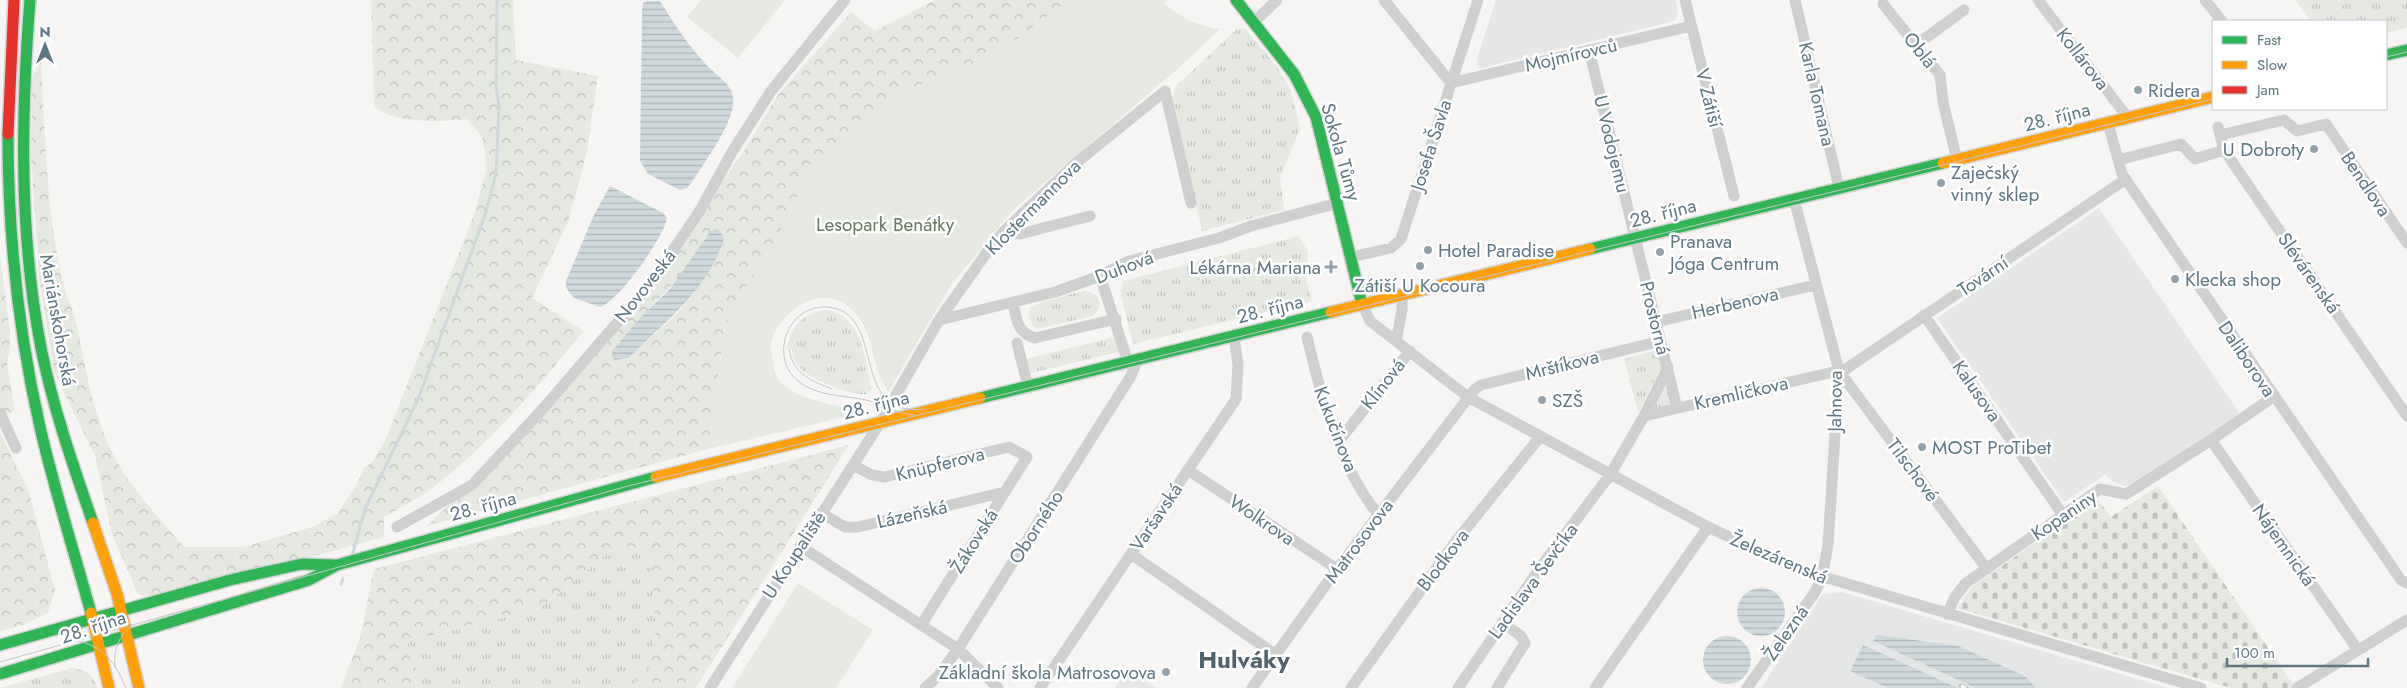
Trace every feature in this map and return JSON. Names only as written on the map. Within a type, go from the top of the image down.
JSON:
[{"type":"main road","name":"Mariánskohorská","points":[[14,0],[6,126],[7,190],[13,275],[32,394],[57,496],[100,644],[109,688]]},
{"type":"main road","name":"Mariánskohorská","points":[[30,0],[23,107],[23,160],[26,226],[36,318],[52,394],[114,584],[139,688]]},
{"type":"main road","name":"Sokola Tůmy","points":[[1236,0],[1294,74],[1307,96],[1320,130],[1362,304]]},
{"type":"main road","points":[[2387,55],[2407,50]]},
{"type":"main road","name":"28. října","points":[[0,674],[309,580],[337,565],[359,558],[620,486],[2212,97]]},
{"type":"main road","name":"28. října","points":[[0,645],[230,580],[293,566],[337,565]]},
{"type":"main road","points":[[60,627],[69,621],[76,608],[82,580]]},
{"type":"street","name":"Novoveská","points":[[397,527],[472,485],[540,412],[647,288],[699,212],[732,152],[771,91],[845,0]]},
{"type":"street","points":[[1254,22],[1277,0]]},
{"type":"street","points":[[1384,0],[1451,83]]},
{"type":"street","name":"Josefa Šavla","points":[[1351,257],[1391,248],[1401,239],[1478,0]]},
{"type":"street","name":"V Zátiší","points":[[1685,0],[1734,196]]},
{"type":"street","name":"Karla Tomana","points":[[1795,0],[1839,188]]},
{"type":"street","name":"Kollárova","points":[[2038,0],[2128,118]]},
{"type":"street","points":[[2206,0],[2221,20]]},
{"type":"street","name":"Oblá","points":[[1883,4],[1941,78],[1943,102],[1957,160]]},
{"type":"street","points":[[1916,45],[1964,10]]},
{"type":"street","name":"Mojmírovců","points":[[1451,83],[1691,26]]},
{"type":"street","name":"U Vodojemu","points":[[1589,50],[1636,238]]},
{"type":"street","name":"Klostermannova","points":[[880,423],[958,290],[1005,230],[1076,163],[1165,91],[1190,204]]},
{"type":"street","name":"Slévárenská","points":[[2326,124],[2296,131],[2284,120],[2219,131],[2224,150],[2407,416]]},
{"type":"street","name":"Daliborova","points":[[2108,123],[2118,160],[2126,179],[2273,397],[2401,580],[2407,583]]},
{"type":"street","name":"Bendlova","points":[[2326,124],[2407,244]]},
{"type":"street","points":[[2118,160],[2182,144],[2195,159],[2224,150]]},
{"type":"street","name":"Tovární","points":[[1839,371],[2126,179]]},
{"type":"street","name":"Jahnova","points":[[1794,199],[1839,371],[1828,544],[1822,578]]},
{"type":"street","name":"Duhová","points":[[939,320],[1073,286],[1100,276],[1129,261],[1219,238],[1251,226],[1338,203]]},
{"type":"street","points":[[1005,230],[1020,234],[1090,216]]},
{"type":"street","name":"Prostorná","points":[[1610,475],[1644,416],[1668,367],[1636,238]]},
{"type":"street","points":[[1100,276],[1133,361]]},
{"type":"street","name":"Herbenova","points":[[1656,322],[1815,285]]},
{"type":"street","points":[[1396,341],[1402,310],[1402,295]]},
{"type":"street","points":[[1013,302],[1018,325],[1028,336],[1035,338],[1116,318]]},
{"type":"street","name":"Železárenská","points":[[1362,304],[1368,319],[1468,397],[1708,527],[1797,569],[1822,578],[2201,688]]},
{"type":"street","name":"Kalusova","points":[[1924,315],[2063,515]]},
{"type":"street","name":"Varšavská","points":[[1040,688],[1236,399],[1238,365],[1234,336]]},
{"type":"street","name":"Kukučínova","points":[[1307,337],[1322,399],[1362,495],[1378,515]]},
{"type":"street","name":"Mrštíkova","points":[[1468,397],[1481,385],[1661,341]]},
{"type":"street","points":[[1017,344],[1028,386]]},
{"type":"street","name":"Klínová","points":[[1339,441],[1410,351]]},
{"type":"street","name":"Oborného","points":[[925,688],[938,676],[958,649],[1132,376],[1133,361]]},
{"type":"street","points":[[1668,367],[1678,408]]},
{"type":"street","name":"Kremličkova","points":[[1644,416],[1839,371]]},
{"type":"street","name":"Tilschové","points":[[1839,371],[1987,569]]},
{"type":"street","name":"Matrosovova","points":[[1252,688],[1337,569],[1468,397]]},
{"type":"street","name":"Kopaniny","points":[[1947,614],[1962,587],[2100,489],[2126,494],[2211,440],[2273,397]]},
{"type":"street","points":[[0,413],[16,448]]},
{"type":"street","name":"U Koupaliště","points":[[710,688],[880,423]]},
{"type":"street","name":"Blodkova","points":[[1351,688],[1450,549],[1540,437]]},
{"type":"street","name":"Nájemnická","points":[[2211,440],[2358,650]]},
{"type":"street","name":"Knüpferova","points":[[852,465],[872,475],[885,477],[1009,447],[1027,457]]},
{"type":"street","name":"Žákovská","points":[[921,625],[1027,457]]},
{"type":"street","name":"Wolkrova","points":[[1188,470],[1337,569]]},
{"type":"street","name":"Ladislava Ševčíka","points":[[1458,688],[1502,623],[1610,475]]},
{"type":"street","name":"Lázeňská","points":[[821,513],[845,527],[858,527],[1005,492]]},
{"type":"street","points":[[1595,688],[1708,527]]},
{"type":"street","points":[[800,546],[958,649],[998,688]]},
{"type":"street","points":[[1131,554],[1276,655]]},
{"type":"street","name":"Železná","points":[[1747,688],[1815,592],[1822,578]]},
{"type":"street","points":[[2297,688],[2407,620]]},
{"type":"street","points":[[1497,688],[1525,643],[1520,635],[1502,623]]},
{"type":"shaded area","points":[[1496,0],[1676,0],[1678,13],[1675,20],[1670,22],[1482,68],[1477,65],[1477,59]]},
{"type":"shaded area","points":[[647,1],[660,1],[692,49],[727,84],[733,98],[733,107],[725,129],[692,182],[687,188],[680,190],[648,174],[640,161],[642,10],[643,3]]},
{"type":"shaded area","points":[[610,186],[663,213],[667,218],[658,239],[640,267],[618,293],[600,307],[574,298],[566,288],[566,281],[593,217]]},
{"type":"shaded area","points":[[2099,208],[2240,414],[2143,479],[2125,486],[2114,482],[2105,475],[2064,502],[1937,318]]},
{"type":"shaded area","points":[[715,229],[719,230],[724,238],[709,272],[698,287],[674,314],[634,353],[628,358],[615,360],[612,356],[612,351],[639,319],[670,289],[710,232]]},
{"type":"shaded area","points":[[1756,588],[1766,588],[1778,595],[1785,607],[1785,617],[1778,629],[1766,636],[1756,636],[1748,632],[1741,625],[1737,617],[1737,607],[1741,599],[1748,592]]},
{"type":"shaded area","points":[[1842,592],[2168,688],[1761,688],[1823,594]]},
{"type":"shaded area","points":[[1877,635],[1958,646],[2025,676],[2036,688],[1976,688],[1873,641]]},
{"type":"shaded area","points":[[1727,636],[1736,638],[1744,643],[1749,651],[1751,660],[1749,669],[1744,677],[1736,682],[1727,684],[1718,682],[1710,677],[1705,669],[1703,660],[1705,651],[1710,643],[1718,638]]},
{"type":"shaded area","points":[[1863,645],[1958,688],[1888,688],[1850,671]]},
{"type":"shaded area","points":[[1128,668],[1156,688],[1115,688]]},
{"type":"green space","points":[[371,0],[513,0],[516,60],[598,76],[587,152],[568,222],[532,298],[584,331],[510,416],[470,456],[427,492],[384,517],[384,537],[322,554],[145,596],[137,594],[112,535],[95,456],[54,372],[39,277],[31,156],[32,80],[41,61],[47,172],[57,256],[65,289],[77,324],[85,366],[105,437],[128,480],[184,547],[244,547],[312,527],[337,514],[357,484],[364,469],[372,462],[385,441],[475,212],[486,170],[482,137],[467,119],[432,121],[405,119],[382,112],[374,106]]},
{"type":"green space","points":[[701,0],[785,0],[738,58],[687,17]]},
{"type":"green space","points":[[935,0],[1069,0],[996,55],[893,96],[806,174],[795,202],[770,251],[733,306],[724,333],[708,449],[427,526],[543,412],[645,290],[744,151],[778,95],[851,12],[875,31]],"holes":[[[718,255],[692,296],[676,315],[634,353],[617,344],[680,276]]]},
{"type":"green space","name":"Lesopark Benátky","points":[[1069,0],[1168,0],[1164,3],[1183,17],[1204,26],[1220,29],[1182,65],[1013,210],[951,285],[888,392],[879,374],[863,323],[851,309],[839,301],[827,298],[815,299],[804,303],[784,320],[771,342],[775,371],[781,383],[791,391],[811,399],[866,412],[708,449],[724,333],[733,306],[770,251],[795,202],[806,174],[893,96],[995,55]]},
{"type":"green space","points":[[2295,0],[2407,0],[2407,28],[2387,33],[2387,20],[2310,20]]},
{"type":"green space","points":[[1237,29],[1246,29],[1277,67],[1291,90],[1300,129],[1280,178],[1284,210],[1202,231],[1172,98],[1176,86]]},
{"type":"green space","points":[[1299,236],[1308,252],[1306,279],[1312,301],[1133,344],[1121,295],[1123,281]]},
{"type":"green space","points":[[0,256],[10,332],[10,350],[7,363],[15,411],[5,415],[0,404]]},
{"type":"green space","points":[[1083,291],[1097,296],[1099,299],[1099,307],[1093,316],[1037,329],[1032,324],[1028,316],[1031,307],[1042,302]]},
{"type":"green space","points":[[828,310],[840,315],[849,322],[861,342],[872,389],[867,394],[843,390],[814,378],[801,369],[793,357],[791,348],[787,348],[791,333],[800,321],[812,313]]},
{"type":"green space","points":[[1115,337],[1119,352],[1031,373],[1026,359]]},
{"type":"green space","points":[[1658,350],[1662,366],[1638,413],[1624,359]]},
{"type":"green space","points":[[1667,379],[1673,406],[1650,412]]},
{"type":"green space","points":[[0,433],[28,489],[55,590],[48,613],[23,625],[0,631]]},
{"type":"green space","points":[[849,445],[696,688],[630,688],[651,667],[656,627],[650,552],[618,545],[539,609],[407,641],[416,688],[341,688],[360,638],[374,569]]},
{"type":"green space","points":[[2158,486],[2294,686],[2290,688],[2231,688],[1957,608],[1972,587],[1981,580],[2098,500],[2111,517]]},
{"type":"green space","points":[[618,545],[650,552],[656,627],[651,668],[630,688],[416,688],[407,641],[539,609]]},
{"type":"green space","points":[[798,583],[873,630],[836,688],[732,688]]},
{"type":"green space","points":[[72,668],[88,674],[98,688],[0,688]]},
{"type":"waterway","points":[[352,556],[365,509],[419,397],[487,209],[496,173],[499,106],[496,86],[497,0]]},
{"type":"waterway","points":[[341,584],[343,579]]},
{"type":"tram line","points":[[2387,57],[2407,52]]},
{"type":"tram line","points":[[0,662],[628,486],[2212,99]]},
{"type":"tram line","points":[[914,415],[870,401],[823,393],[798,381],[789,371],[785,360],[784,347],[786,335],[792,324],[801,315],[812,309],[825,307],[845,312],[857,325],[875,382],[885,398],[900,408],[925,409]]},
{"type":"tram line","points":[[789,349],[794,365],[799,371],[817,383],[832,389]]},
{"type":"tram line","points":[[115,667],[115,655],[118,644],[132,625]]},
{"type":"tram line","points":[[76,641],[86,643],[108,657],[118,671],[126,688]]},
{"type":"railway","points":[[1961,686],[1966,688]]},
{"type":"traffic: fast","points":[[30,0],[25,87],[24,175],[25,218],[34,305],[51,392],[93,523]]},
{"type":"traffic: fast","points":[[1236,0],[1294,74],[1316,117],[1362,304]]},
{"type":"traffic: fast","points":[[2387,55],[2407,50]]},
{"type":"traffic: fast","points":[[8,134],[12,245],[20,318],[32,391],[58,497],[91,613]]},
{"type":"traffic: fast","points":[[1590,249],[1943,163]]},
{"type":"traffic: fast","points":[[980,398],[1331,312]]},
{"type":"traffic: fast","points":[[0,674],[309,580],[337,565],[656,477]]},
{"type":"traffic: fast","points":[[0,645],[230,580],[302,564],[335,565]]},
{"type":"traffic: slow","points":[[1943,163],[2212,97]]},
{"type":"traffic: slow","points":[[1331,312],[1590,249]]},
{"type":"traffic: slow","points":[[656,477],[980,398]]},
{"type":"traffic: slow","points":[[93,523],[117,594],[139,688]]},
{"type":"traffic: slow","points":[[91,613],[109,688]]},
{"type":"traffic: jam","points":[[8,134],[14,0]]},
{"type":"place","name":"Ridera","points":[[2138,90]]},
{"type":"place","name":"U Dobroty","points":[[2314,149]]},
{"type":"place","name":"Zaječský vinný sklep","points":[[1941,183]]},
{"type":"place","name":"Hotel Paradise","points":[[1428,250]]},
{"type":"place","name":"Pranava Jóga Centrum","points":[[1660,252]]},
{"type":"place","name":"Zátiší U Kocoura","points":[[1420,266]]},
{"type":"place","name":"Lékárna Mariana","points":[[1331,267]]},
{"type":"place","name":"Klecka shop","points":[[2175,279]]},
{"type":"place","name":"SZŠ","points":[[1542,400]]},
{"type":"place","name":"MOST ProTibet","points":[[1922,447]]},
{"type":"place","name":"Základní škola Matrosovova","points":[[1166,672]]},
{"type":"district","name":"Hulváky","points":[[1244,659]]}]
